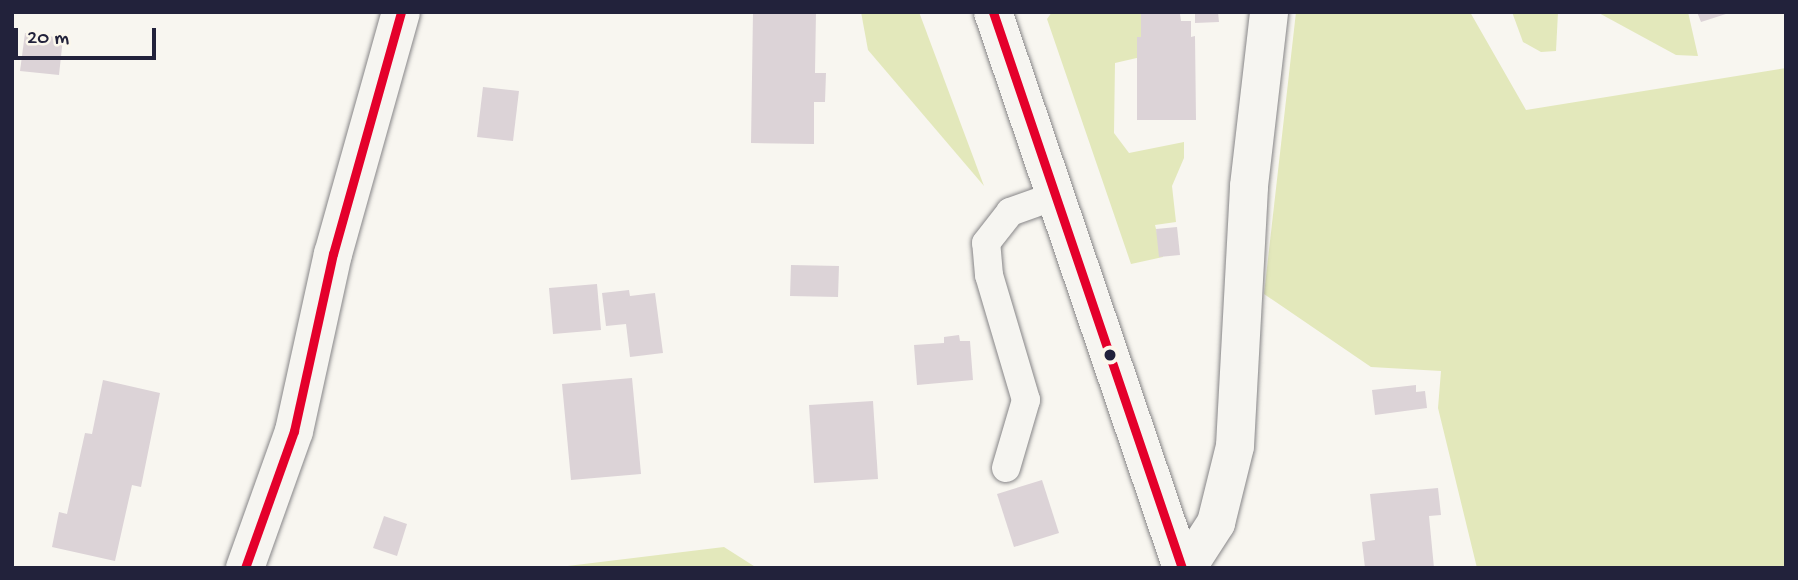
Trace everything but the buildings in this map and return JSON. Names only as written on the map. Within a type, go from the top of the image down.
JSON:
[{"type":"main road","points":[[245,568],[295,430],[333,254],[401,12]]},
{"type":"main road","points":[[993,12],[1185,568]]},
{"type":"main road","points":[[1185,568],[1216,523],[1235,446],[1250,186],[1269,12]]},
{"type":"lane","points":[[1006,468],[1026,400],[989,275],[985,243],[1010,212],[1055,196]]},
{"type":"green space","points":[[861,12],[919,12],[984,186],[868,50]]},
{"type":"green space","points":[[1052,12],[1142,12],[1141,57],[1115,63],[1114,133],[1129,153],[1184,142],[1184,158],[1172,186],[1176,222],[1155,225],[1163,257],[1131,264],[1047,19]]},
{"type":"green space","points":[[1296,12],[1470,12],[1526,110],[1786,68],[1786,568],[1477,568],[1438,408],[1441,371],[1371,367],[1264,294]]},
{"type":"green space","points":[[1512,12],[1558,12],[1556,51],[1541,52],[1523,42]]},
{"type":"green space","points":[[1597,12],[1688,12],[1698,56],[1676,55]]},
{"type":"green space","points":[[724,547],[757,568],[551,568]]},
{"type":"transit line","points":[[245,568],[294,431],[333,254],[401,12]]},
{"type":"transit line","points":[[993,12],[1182,568]]}]
